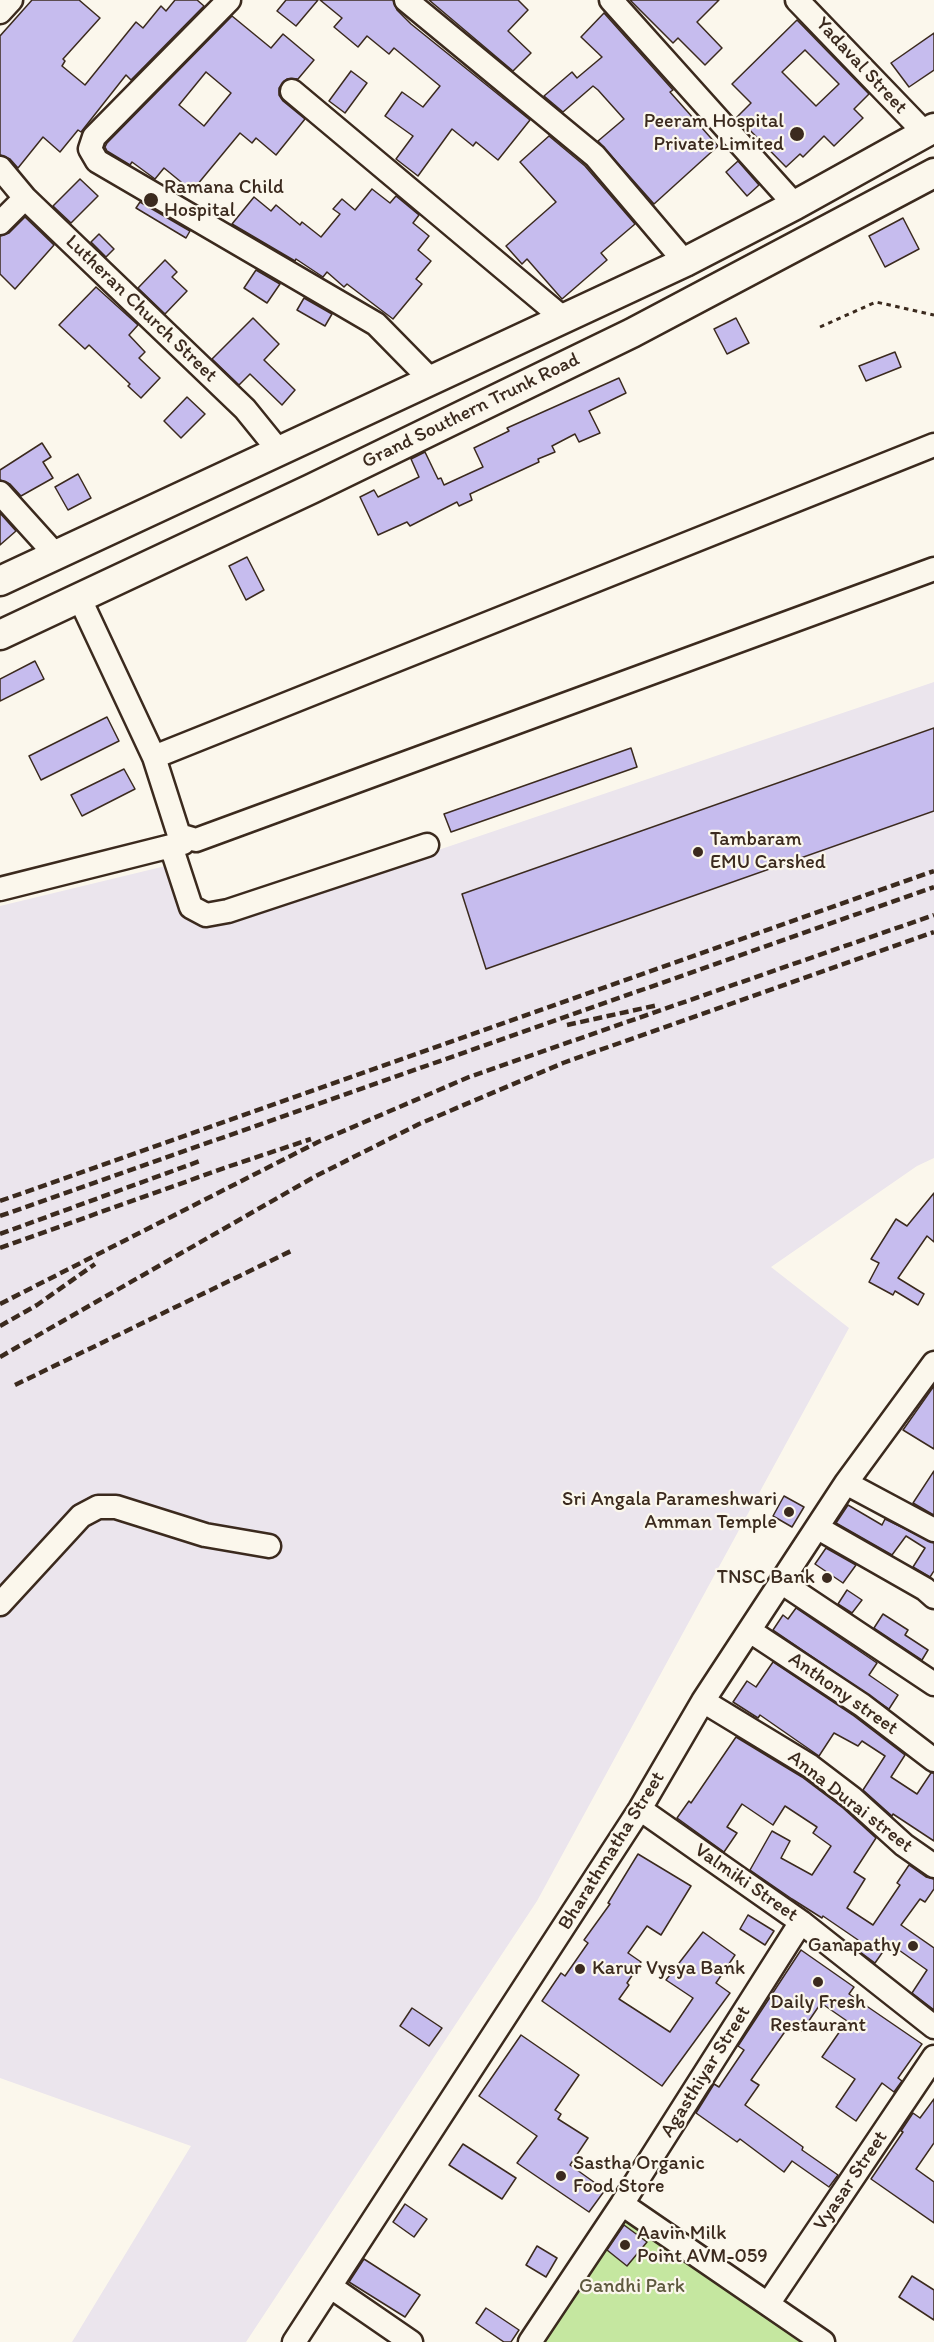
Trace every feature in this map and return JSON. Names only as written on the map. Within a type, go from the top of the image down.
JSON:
[{"type":"main road","points":[[0,580],[685,262],[795,205],[929,130]]},
{"type":"main road","name":"Grand Southern Trunk Road","points":[[0,635],[310,489],[632,333],[934,173]]},
{"type":"street","points":[[0,12],[11,0]]},
{"type":"street","points":[[229,0],[94,137],[90,149],[97,161],[376,324],[431,380]]},
{"type":"street","points":[[406,0],[595,156],[685,262]]},
{"type":"street","points":[[611,0],[795,205]]},
{"type":"street","name":"Yadaval Street","points":[[797,0],[929,130]]},
{"type":"street","points":[[292,91],[564,319]]},
{"type":"street","name":"Lutheran Church Street","points":[[0,168],[25,198],[245,409],[279,451]]},
{"type":"street","points":[[0,223],[25,198]]},
{"type":"street","points":[[154,757],[934,445]]},
{"type":"street","points":[[0,493],[55,554]]},
{"type":"street","points":[[0,889],[196,840],[934,569]]},
{"type":"street","points":[[79,597],[154,757],[179,835],[196,840]]},
{"type":"street","points":[[171,846],[191,907],[206,915],[228,911],[427,845]]},
{"type":"street","name":"Bharathmatha Street","points":[[294,2342],[640,1809],[703,1701],[846,1483],[934,1363]]},
{"type":"street","points":[[846,1483],[934,1530]]},
{"type":"street","points":[[0,1604],[81,1516],[98,1507],[117,1507],[205,1535],[269,1546]]},
{"type":"street","points":[[818,1528],[925,1589],[934,1598]]},
{"type":"street","points":[[782,1582],[934,1684]]},
{"type":"street","name":"Anthony street","points":[[750,1631],[862,1705],[934,1760]]},
{"type":"street","name":"Anna Durai street","points":[[703,1701],[810,1766],[852,1798],[904,1845],[934,1866]]},
{"type":"street","name":"Valmiki Street","points":[[640,1809],[801,1922],[934,2027]]},
{"type":"street","name":"Agasthiyar Street","points":[[530,2342],[622,2204],[801,1922]]},
{"type":"street","name":"Vyasar Street","points":[[768,2304],[934,2057]]},
{"type":"street","points":[[622,2204],[823,2342]]},
{"type":"street","points":[[331,2287],[411,2342]]},
{"type":"path","points":[[820,327],[876,302],[934,315]]},
{"type":"shaded area","points":[[934,682],[934,1158],[917,1166],[771,1267],[849,1328],[537,1901],[246,2342],[72,2342],[191,2146],[0,2078],[0,906],[178,863],[220,924]]},
{"type":"green space","name":"Gandhi Park","points":[[617,2212],[818,2342],[530,2342]]},
{"type":"building","points":[[32,0],[79,0],[100,18],[63,59],[65,61],[62,66],[85,85],[136,22],[143,28],[161,6],[166,11],[175,0],[197,0],[204,6],[131,80],[126,75],[81,132],[78,130],[60,152],[43,137],[18,168],[10,159],[0,155],[0,36]]},
{"type":"building","points":[[286,0],[318,0],[296,26],[277,11]]},
{"type":"building","points":[[320,0],[393,0],[397,10],[411,24],[530,120],[498,160],[476,142],[473,146],[452,129],[418,176],[396,159],[413,136],[385,116],[402,92],[423,107],[440,86],[394,48],[389,54],[367,36],[358,47],[334,27],[342,18]]},
{"type":"building","points":[[429,0],[518,0],[528,10],[508,31],[531,53],[513,71]]},
{"type":"building","points":[[630,0],[719,0],[697,22],[722,48],[705,65],[678,38],[673,43]]},
{"type":"building","points":[[604,13],[673,90],[670,92],[718,146],[654,204],[598,141],[624,119],[598,90],[593,86],[563,112],[544,96],[572,72],[577,78],[602,57],[581,37]]},
{"type":"building","points":[[232,16],[271,48],[283,34],[314,60],[298,79],[287,79],[279,88],[279,95],[283,101],[305,119],[276,155],[256,138],[252,143],[240,133],[192,191],[164,168],[155,179],[132,162],[130,165],[107,151],[105,147]],"holes":[[[206,72],[231,93],[204,126],[179,105]]]},
{"type":"building","points":[[797,20],[869,94],[854,109],[863,118],[834,146],[824,136],[803,157],[800,154],[786,167],[737,117],[751,103],[732,84]],"holes":[[[805,50],[839,84],[816,106],[782,72]]]},
{"type":"building","points":[[934,33],[934,70],[909,87],[891,63]]},
{"type":"building","points":[[351,71],[367,83],[345,113],[329,101]]},
{"type":"building","points":[[549,136],[585,166],[635,224],[601,253],[607,260],[562,299],[527,259],[522,264],[506,246],[556,202],[520,162]]},
{"type":"building","points":[[738,161],[759,185],[747,196],[726,172]]},
{"type":"building","points":[[80,179],[98,196],[71,223],[53,206]]},
{"type":"building","points":[[372,189],[390,203],[396,196],[419,215],[413,223],[429,236],[418,250],[431,261],[416,279],[422,284],[393,319],[347,284],[344,287],[327,272],[323,277],[296,259],[295,261],[232,224],[254,197],[271,211],[276,205],[300,225],[302,222],[321,237],[340,214],[333,209],[342,199],[355,210]]},
{"type":"building","points":[[140,202],[190,231],[186,238],[136,208]]},
{"type":"building","points":[[25,217],[54,245],[15,289],[0,274],[0,236],[9,233]]},
{"type":"building","points":[[903,218],[919,249],[885,267],[869,236]]},
{"type":"building","points":[[99,234],[114,249],[106,257],[91,242]]},
{"type":"building","points":[[165,260],[177,272],[172,277],[187,291],[165,314],[138,288]]},
{"type":"building","points":[[256,270],[280,284],[267,303],[244,288]]},
{"type":"building","points":[[96,287],[138,325],[129,335],[145,352],[139,358],[160,378],[141,398],[128,386],[130,384],[89,345],[85,349],[59,325]]},
{"type":"building","points":[[304,298],[332,314],[325,326],[297,310]]},
{"type":"building","points":[[253,318],[279,344],[264,360],[295,390],[282,405],[250,374],[239,385],[212,359]]},
{"type":"building","points":[[736,318],[749,343],[727,354],[714,329]]},
{"type":"building","points":[[895,352],[901,367],[866,381],[859,366]]},
{"type":"building","points":[[619,378],[626,393],[589,411],[600,433],[579,442],[575,434],[552,446],[555,452],[538,459],[539,462],[470,494],[472,500],[459,506],[457,502],[410,526],[407,522],[378,535],[360,497],[374,490],[378,497],[419,477],[411,459],[425,452],[438,479],[441,478],[444,485],[483,467],[474,448],[509,431],[507,428]]},
{"type":"building","points":[[187,397],[205,414],[181,438],[164,421]]},
{"type":"building","points":[[42,443],[51,457],[43,462],[53,478],[21,496],[10,484],[0,480],[0,470]]},
{"type":"building","points":[[78,474],[91,498],[68,510],[55,487]]},
{"type":"building","points":[[0,513],[16,531],[0,545]]},
{"type":"building","points":[[247,557],[264,590],[246,600],[229,566]]},
{"type":"building","points":[[35,661],[44,679],[0,701],[0,679]]},
{"type":"building","points":[[107,717],[119,741],[41,780],[29,756]]},
{"type":"building","name":"Tambaram EMU Carshed","points":[[934,728],[934,811],[486,969],[462,894]]},
{"type":"building","points":[[631,748],[637,767],[451,832],[444,814]]},
{"type":"building","points":[[124,769],[135,789],[82,816],[71,795]]},
{"type":"building","points":[[934,1193],[934,1242],[927,1236],[898,1278],[924,1294],[918,1305],[895,1291],[893,1295],[869,1282],[879,1263],[871,1259],[896,1219],[907,1226]]},
{"type":"building","points":[[934,1386],[934,1449],[903,1430]]},
{"type":"building","points":[[934,1471],[934,1515],[913,1503]]},
{"type":"building","name":"Sri Angala Parameshwari Amman Temple","points":[[784,1496],[804,1507],[792,1527],[773,1516]]},
{"type":"building","points":[[848,1505],[882,1525],[885,1519],[934,1543],[934,1571],[930,1577],[913,1567],[925,1548],[906,1536],[892,1555],[836,1523]]},
{"type":"building","points":[[826,1548],[856,1565],[843,1583],[815,1564]]},
{"type":"building","points":[[847,1590],[862,1600],[852,1613],[838,1604]]},
{"type":"building","points":[[796,1608],[877,1663],[869,1675],[898,1695],[889,1709],[773,1630],[783,1615],[788,1619]]},
{"type":"building","points":[[883,1614],[908,1630],[905,1635],[928,1650],[922,1660],[874,1628]]},
{"type":"building","points":[[773,1662],[854,1716],[905,1755],[891,1777],[917,1794],[931,1773],[934,1773],[934,1841],[893,1814],[892,1816],[863,1790],[885,1756],[862,1741],[858,1746],[834,1733],[819,1756],[760,1715],[758,1718],[733,1702],[747,1681],[756,1687]]},
{"type":"building","points":[[736,1737],[802,1777],[843,1808],[876,1838],[854,1872],[865,1879],[847,1908],[873,1925],[900,1885],[897,1883],[909,1865],[926,1877],[934,1879],[934,1889],[925,1902],[920,1899],[901,1925],[934,1948],[934,2010],[912,1993],[927,1970],[889,1943],[875,1963],[856,1949],[861,1942],[750,1870],[772,1831],[790,1841],[781,1858],[812,1875],[831,1846],[813,1833],[817,1827],[785,1806],[773,1825],[742,1804],[727,1827],[737,1833],[724,1852],[677,1818],[689,1801],[691,1803]]},
{"type":"building","points":[[638,1854],[691,1886],[661,1935],[647,1926],[628,1953],[641,1962],[619,1999],[670,2032],[693,1998],[666,1980],[703,1932],[735,1955],[716,1983],[730,1993],[662,2086],[542,2001],[561,1973],[565,1976],[588,1943],[584,1940],[610,1904],[608,1903]]},
{"type":"building","points":[[748,1915],[774,1931],[765,1945],[740,1929]]},
{"type":"building","points":[[801,1950],[854,1987],[849,1994],[922,2044],[898,2078],[902,2081],[894,2092],[882,2083],[856,2121],[836,2107],[855,2079],[822,2057],[847,2021],[821,2003],[802,2031],[791,2023],[751,2080],[759,2085],[745,2105],[838,2175],[829,2187],[792,2161],[784,2172],[740,2139],[737,2142],[696,2113],[714,2084],[719,2087],[744,2050],[738,2046]]},
{"type":"building","points":[[412,2008],[442,2028],[429,2046],[400,2026]]},
{"type":"building","points":[[521,2035],[579,2075],[555,2110],[561,2114],[558,2119],[588,2138],[570,2165],[605,2190],[589,2212],[517,2163],[537,2136],[479,2096]]},
{"type":"building","points":[[934,2099],[934,2143],[916,2169],[934,2182],[934,2223],[871,2179],[913,2113],[920,2118]]},
{"type":"building","points":[[463,2144],[516,2178],[502,2199],[449,2165]]},
{"type":"building","points":[[405,2204],[427,2219],[414,2237],[393,2222]]},
{"type":"building","name":"Aavin Milk Point AVM-059","points":[[624,2225],[647,2242],[627,2266],[607,2250]]},
{"type":"building","points":[[537,2246],[557,2258],[546,2277],[526,2265]]},
{"type":"building","points":[[364,2259],[420,2295],[405,2317],[349,2282]]},
{"type":"building","points":[[912,2276],[934,2290],[934,2320],[899,2297]]},
{"type":"building","points":[[486,2308],[519,2330],[511,2342],[504,2342],[476,2323]]},
{"type":"railway","points":[[0,1201],[934,871]]},
{"type":"railway","points":[[0,1216],[934,887]]},
{"type":"railway","points":[[0,1304],[318,1142],[469,1077],[934,915]]},
{"type":"railway","points":[[0,1357],[314,1177],[419,1124],[563,1063],[934,932]]},
{"type":"railway","points":[[567,1025],[658,1005]]},
{"type":"railway","points":[[0,1248],[311,1139]]},
{"type":"railway","points":[[0,1234],[200,1161]]},
{"type":"railway","points":[[15,1385],[291,1251]]},
{"type":"railway","points":[[0,1326],[37,1305],[95,1264]]},
{"type":"place","name":"Peeram Hospital Private Limited","points":[[797,134]]},
{"type":"place","name":"Ramana Child Hospital","points":[[151,200]]},
{"type":"place","name":"Tambaram EMU Carshed","points":[[698,852]]},
{"type":"place","name":"Sri Angala Parameshwari Amman Temple","points":[[789,1512]]},
{"type":"place","name":"TNSC Bank","points":[[827,1578]]},
{"type":"place","name":"Ganapathy","points":[[913,1946]]},
{"type":"place","name":"Karur Vysya Bank","points":[[580,1969]]},
{"type":"place","name":"Daily Fresh Restaurant","points":[[818,1982]]},
{"type":"place","name":"Sastha Organic Food Store","points":[[561,2176]]},
{"type":"place","name":"Aavin Milk Point AVM-059","points":[[625,2245]]}]
